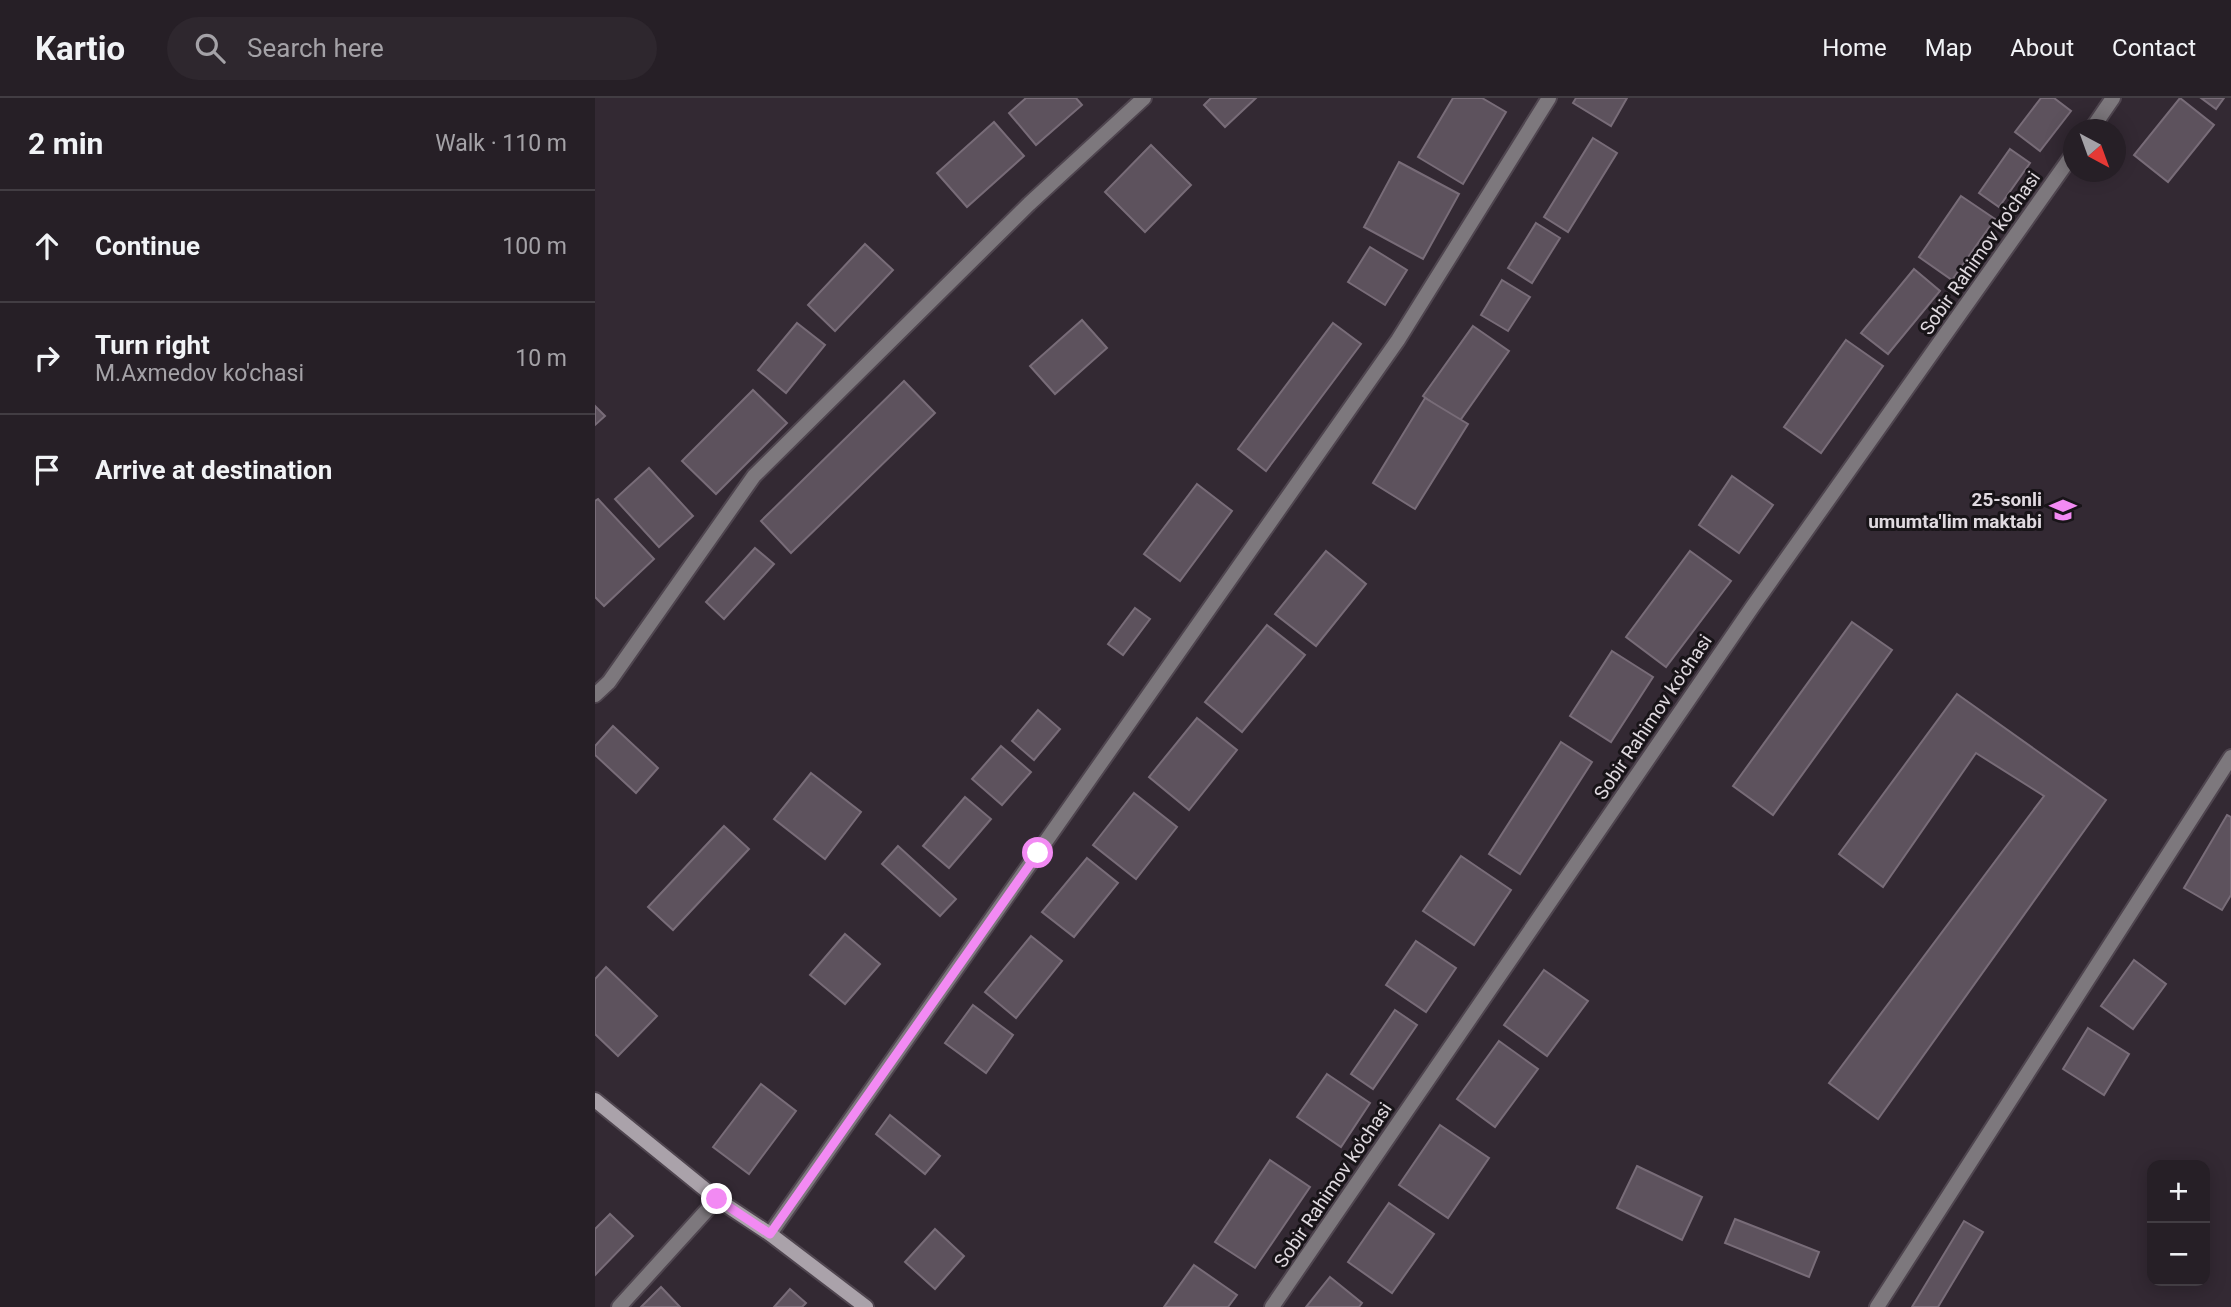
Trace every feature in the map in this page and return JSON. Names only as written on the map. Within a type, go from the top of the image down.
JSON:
[{"type":"main road","points":[[595,1100],[717,1199],[770,1234],[866,1307]]},
{"type":"street","points":[[595,695],[609,682],[754,476],[1029,204],[1144,98]]},
{"type":"street","points":[[770,1234],[1398,340],[1549,98]]},
{"type":"street","points":[[2099,119],[2113,98]]},
{"type":"street","name":"Sobir Rahimov ko'chasi","points":[[1272,1307],[1752,606],[2063,169]]},
{"type":"street","points":[[1877,1307],[2231,757]]},
{"type":"street","points":[[619,1307],[717,1199]]},
{"type":"building","points":[[1026,98],[1076,98],[1082,105],[1036,145],[1009,113]]},
{"type":"building","points":[[1211,98],[1256,98],[1225,127],[1204,105]]},
{"type":"building","points":[[1453,98],[1482,98],[1506,112],[1463,184],[1418,157]]},
{"type":"building","points":[[1576,98],[1627,98],[1611,126],[1573,103]]},
{"type":"building","points":[[2041,98],[2054,98],[2071,111],[2040,151],[2015,132]]},
{"type":"building","points":[[2180,98],[2214,125],[2168,182],[2134,155]]},
{"type":"building","points":[[2201,98],[2224,98],[2216,109]]},
{"type":"building","points":[[994,122],[1024,156],[967,207],[937,173]]},
{"type":"building","points":[[1593,138],[1617,153],[1568,232],[1544,217]]},
{"type":"building","points":[[1151,145],[1191,185],[1145,232],[1105,192]]},
{"type":"building","points":[[2010,149],[2030,163],[1999,207],[1979,193]]},
{"type":"building","points":[[1399,162],[1459,194],[1423,259],[1364,227]]},
{"type":"building","points":[[1961,196],[1995,219],[1952,280],[1919,257]]},
{"type":"building","points":[[1536,223],[1560,238],[1532,283],[1508,268]]},
{"type":"building","points":[[865,244],[893,270],[835,331],[808,305]]},
{"type":"building","points":[[1370,247],[1407,270],[1385,305],[1348,282]]},
{"type":"building","points":[[1914,269],[1940,291],[1888,354],[1861,333]]},
{"type":"building","points":[[1502,280],[1530,297],[1508,331],[1481,315]]},
{"type":"building","points":[[1082,320],[1107,348],[1055,394],[1030,366]]},
{"type":"building","points":[[797,323],[825,345],[786,393],[758,370]]},
{"type":"building","points":[[1333,323],[1361,344],[1266,471],[1238,449]]},
{"type":"building","points":[[1473,326],[1509,351],[1459,422],[1423,396]]},
{"type":"building","points":[[1846,340],[1883,366],[1821,453],[1784,427]]},
{"type":"building","points":[[904,381],[935,413],[791,553],[761,521]]},
{"type":"building","points":[[753,390],[787,423],[716,494],[682,461]]},
{"type":"building","points":[[1425,398],[1468,424],[1415,509],[1373,483]]},
{"type":"building","points":[[595,406],[605,416],[595,425]]},
{"type":"building","points":[[649,468],[693,516],[659,547],[615,499]]},
{"type":"building","points":[[1732,476],[1773,505],[1739,553],[1699,525]]},
{"type":"building","points":[[1197,484],[1232,511],[1180,581],[1144,554]]},
{"type":"building","points":[[598,499],[654,559],[604,606],[595,597],[595,501]]},
{"type":"building","points":[[755,548],[774,564],[724,619],[706,602]]},
{"type":"building","points":[[1326,551],[1366,584],[1316,646],[1275,614]]},
{"type":"building","points":[[1690,551],[1731,581],[1666,667],[1626,637]]},
{"type":"building","points":[[1135,608],[1150,619],[1123,655],[1108,644]]},
{"type":"building","points":[[1852,622],[1892,650],[1773,815],[1733,786]]},
{"type":"building","points":[[1267,625],[1305,655],[1242,732],[1205,702]]},
{"type":"building","points":[[1612,651],[1653,677],[1611,742],[1570,716]]},
{"type":"building","points":[[1957,694],[2106,800],[1878,1119],[1829,1083],[2044,796],[1976,753],[1883,887],[1839,854]]},
{"type":"building","points":[[1038,710],[1060,729],[1034,760],[1012,741]]},
{"type":"building","points":[[1197,718],[1237,750],[1189,810],[1149,777]]},
{"type":"building","points":[[613,726],[658,768],[636,793],[595,755],[595,746]]},
{"type":"building","points":[[1561,742],[1592,762],[1520,874],[1489,854]]},
{"type":"building","points":[[1001,746],[1031,772],[1002,805],[972,779]]},
{"type":"building","points":[[811,773],[861,812],[825,859],[774,819]]},
{"type":"building","points":[[1134,793],[1177,827],[1136,879],[1093,845]]},
{"type":"building","points":[[965,797],[991,819],[949,868],[923,846]]},
{"type":"building","points":[[2227,815],[2231,817],[2231,895],[2222,910],[2184,888]]},
{"type":"building","points":[[724,826],[749,849],[673,930],[648,907]]},
{"type":"building","points":[[898,846],[956,899],[940,916],[882,864]]},
{"type":"building","points":[[1461,856],[1511,890],[1474,945],[1423,911]]},
{"type":"building","points":[[1087,858],[1118,883],[1074,937],[1042,912]]},
{"type":"building","points":[[845,934],[880,964],[845,1004],[810,975]]},
{"type":"building","points":[[1031,936],[1062,961],[1016,1018],[985,992]]},
{"type":"building","points":[[1416,941],[1456,968],[1426,1012],[1386,985]]},
{"type":"building","points":[[2134,960],[2166,984],[2133,1029],[2101,1006]]},
{"type":"building","points":[[606,967],[657,1016],[618,1056],[595,1034],[595,979]]},
{"type":"building","points":[[1544,970],[1588,1001],[1547,1056],[1504,1025]]},
{"type":"building","points":[[973,1005],[1013,1035],[986,1073],[945,1043]]},
{"type":"building","points":[[1395,1010],[1417,1025],[1373,1089],[1351,1074]]},
{"type":"building","points":[[2088,1028],[2129,1054],[2104,1095],[2063,1069]]},
{"type":"building","points":[[1499,1041],[1538,1069],[1495,1127],[1457,1099]]},
{"type":"building","points":[[1327,1074],[1370,1103],[1341,1147],[1297,1117]]},
{"type":"building","points":[[761,1084],[796,1111],[749,1174],[713,1147]]},
{"type":"building","points":[[890,1115],[940,1156],[925,1174],[876,1134]]},
{"type":"building","points":[[1440,1125],[1489,1158],[1448,1218],[1399,1185]]},
{"type":"building","points":[[1270,1160],[1310,1187],[1255,1268],[1215,1242]]},
{"type":"building","points":[[1637,1166],[1702,1197],[1682,1240],[1617,1208]]},
{"type":"building","points":[[1389,1203],[1434,1234],[1392,1293],[1348,1262]]},
{"type":"building","points":[[610,1214],[633,1236],[595,1275],[595,1229]]},
{"type":"building","points":[[1735,1219],[1819,1252],[1809,1277],[1725,1243]]},
{"type":"building","points":[[1964,1221],[1983,1232],[1938,1307],[1912,1307]]},
{"type":"building","points":[[935,1229],[964,1256],[935,1289],[905,1262]]},
{"type":"building","points":[[1194,1265],[1237,1295],[1228,1307],[1164,1307]]},
{"type":"building","points":[[1330,1277],[1362,1303],[1359,1307],[1306,1307]]},
{"type":"building","points":[[661,1287],[680,1307],[641,1307]]},
{"type":"building","points":[[790,1289],[806,1303],[802,1307],[774,1307]]},
{"type":"place","name":"25-sonli umumta'lim maktabi","points":[[2063,510]]},
{"type":"route","points":[[717,1199],[770,1234],[1038,853]]}]
